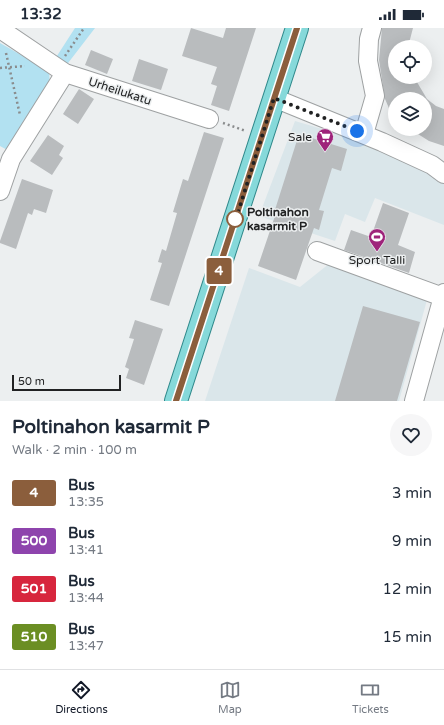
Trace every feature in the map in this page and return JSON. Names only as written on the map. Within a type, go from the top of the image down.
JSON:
[{"type":"main road","points":[[176,401],[297,28]]},
{"type":"street","points":[[365,139],[375,96],[368,61],[372,28]]},
{"type":"street","name":"Urheilukatu","points":[[0,30],[61,71],[209,119]]},
{"type":"street","points":[[0,191],[5,156],[25,137],[61,71]]},
{"type":"street","points":[[274,98],[365,139],[432,165],[444,174]]},
{"type":"street","points":[[317,251],[443,295],[414,401]]},
{"type":"path","points":[[61,71],[84,28]]},
{"type":"path","points":[[0,30],[25,137]]},
{"type":"path","points":[[209,119],[251,132]]},
{"type":"shaded area","points":[[75,28],[95,28],[65,67],[55,59]]},
{"type":"shaded area","points":[[0,43],[49,71],[50,86],[11,152],[0,146]]},
{"type":"shaded area","points":[[295,121],[346,136],[411,162],[444,182],[444,225],[375,198],[365,222],[345,214],[335,241],[259,216]]},
{"type":"shaded area","points":[[330,263],[427,300],[399,401],[205,401],[249,268],[300,287]]},
{"type":"building","points":[[191,28],[223,38],[226,28],[256,28],[229,111],[211,105],[217,86],[211,84],[217,67],[182,56]]},
{"type":"building","points":[[382,28],[413,28],[410,40],[388,40],[388,84],[418,84],[423,92],[388,92],[388,106],[385,99],[379,60]]},
{"type":"building","points":[[91,50],[113,59],[107,74],[85,65]]},
{"type":"building","points":[[139,59],[168,69],[161,90],[132,81]]},
{"type":"building","points":[[79,89],[94,99],[78,124],[63,114]]},
{"type":"building","points":[[432,103],[444,109],[444,146],[429,141],[421,136],[432,136]]},
{"type":"building","points":[[204,132],[224,138],[169,306],[150,300],[162,263],[158,262],[162,249],[166,251],[177,213],[173,212],[183,179],[188,181]]},
{"type":"building","points":[[299,134],[347,149],[341,171],[332,168],[319,210],[324,211],[319,230],[314,228],[296,280],[258,266],[275,216],[273,216]]},
{"type":"building","points":[[48,135],[64,146],[59,155],[63,158],[52,175],[30,161]]},
{"type":"building","points":[[22,179],[53,190],[46,213],[34,209],[32,215],[28,213],[16,249],[0,243],[0,241]]},
{"type":"building","points":[[383,203],[409,213],[398,245],[415,252],[409,273],[344,250],[351,230],[371,237]]},
{"type":"building","points":[[363,306],[420,322],[397,401],[335,401]]},
{"type":"building","points":[[135,320],[163,329],[144,385],[126,378],[129,369],[125,367],[134,339],[129,338]]},
{"type":"bus line","name":"4","points":[[176,401],[297,28]]},
{"type":"place","name":"Sale","points":[[325,152]]},
{"type":"place","name":"Poltinahon kasarmit P","points":[[235,219]]},
{"type":"place","name":"Sport Talli","points":[[377,252]]},
{"type":"route","points":[[235,219],[235,222],[274,98],[288,102],[357,131]]}]
